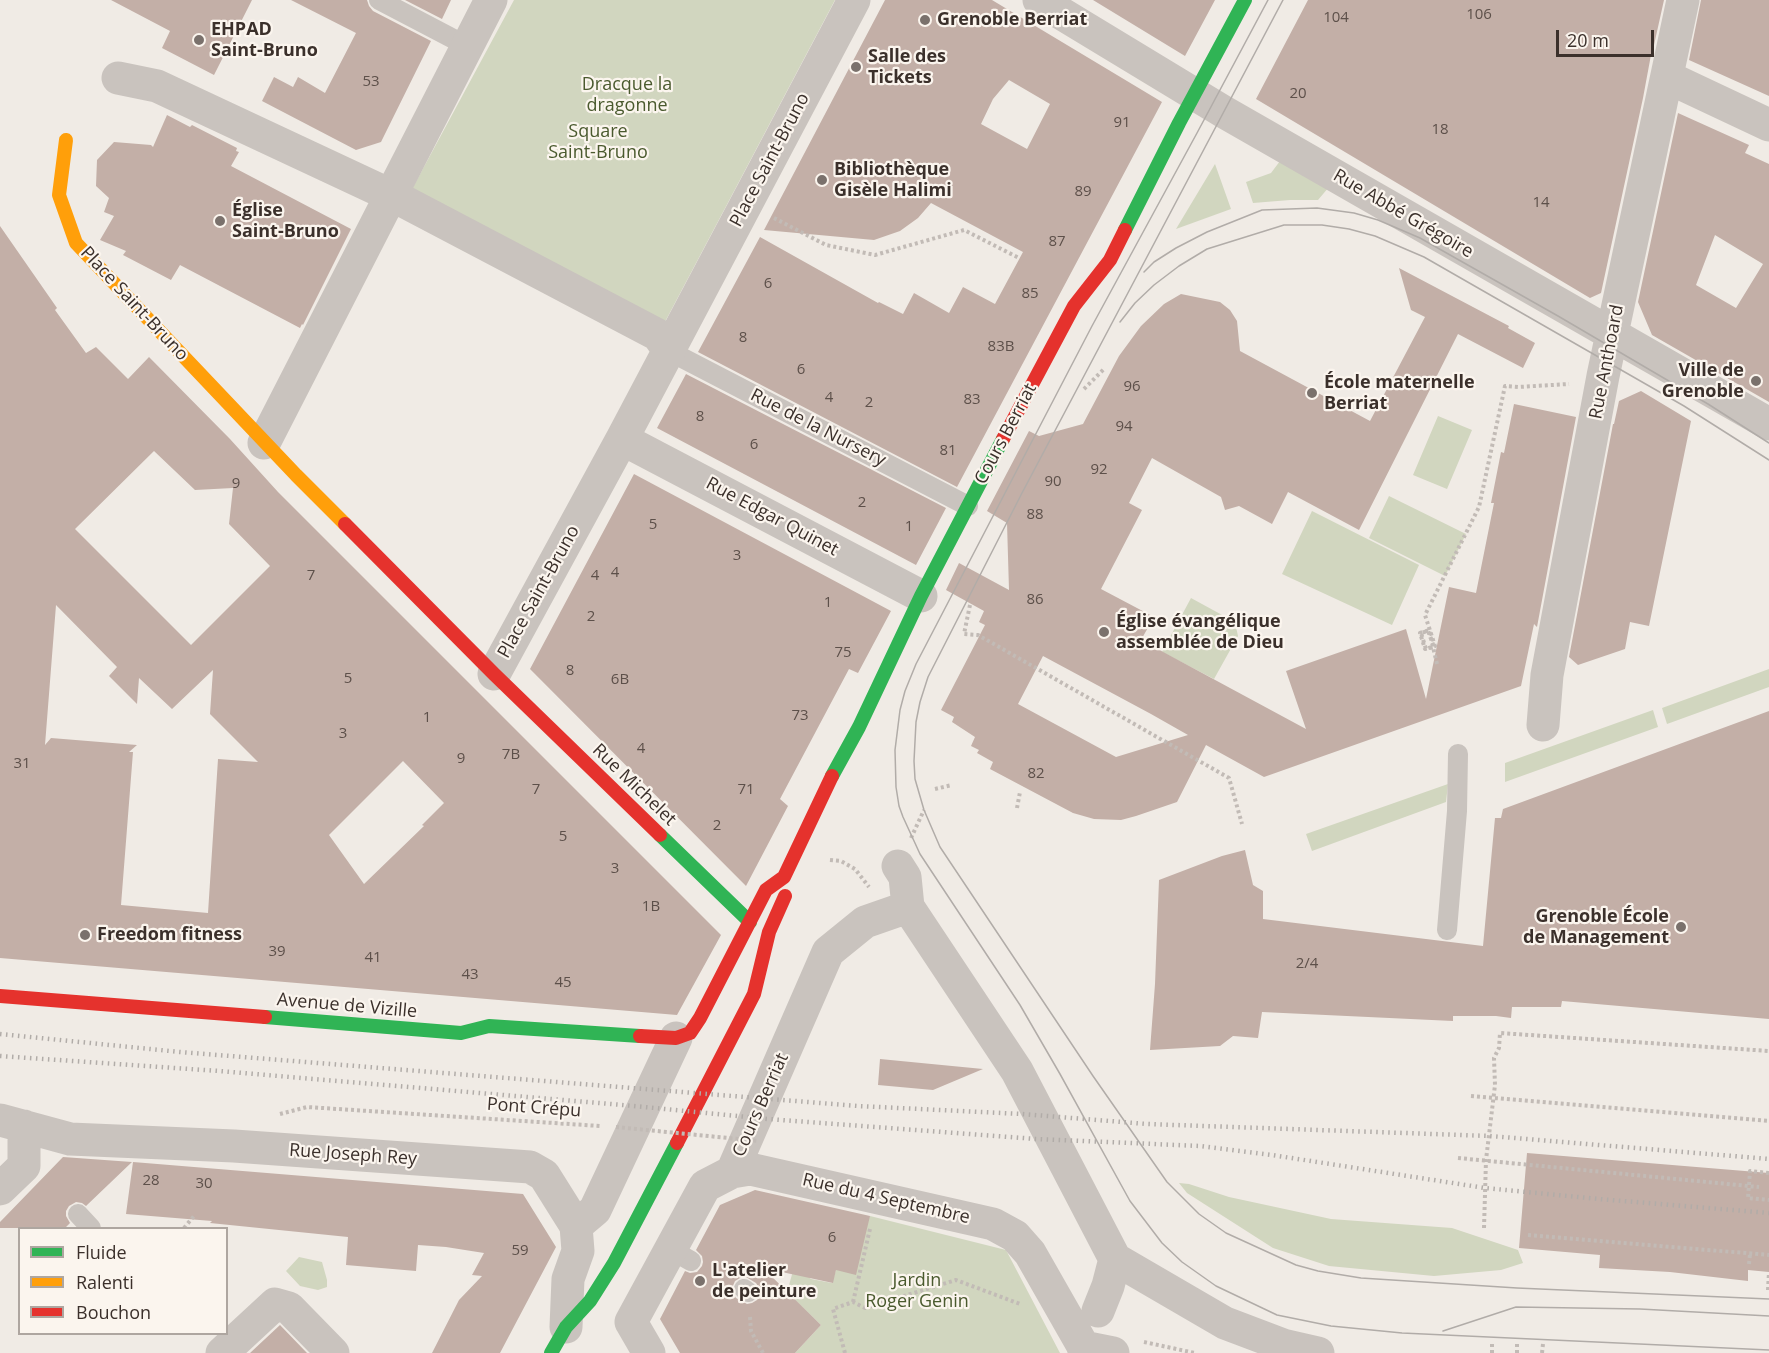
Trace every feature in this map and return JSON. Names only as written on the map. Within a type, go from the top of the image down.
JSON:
[{"type":"street","points":[[264,443],[492,0]]},
{"type":"street","name":"Place Saint-Bruno","points":[[66,140],[59,195],[76,243],[264,443],[494,674],[622,439],[854,0]]},
{"type":"street","name":"Rue Abbé Grégoire","points":[[1039,0],[1195,94],[1769,424]]},
{"type":"street","name":"Cours Berriat","points":[[576,1226],[595,1210],[683,1036],[700,1018],[766,890],[784,876],[794,858],[829,781],[868,708],[921,596],[968,506],[1074,306],[1110,260],[1245,0]]},
{"type":"street","name":"Rue Anthoard","points":[[1543,725],[1547,675],[1612,334],[1683,0]]},
{"type":"street","points":[[1667,77],[1769,125]]},
{"type":"street","points":[[118,78],[157,86],[390,195],[658,335],[669,351]]},
{"type":"street","name":"Rue Edgar Quinet","points":[[622,439],[921,596]]},
{"type":"street","name":"Rue Michelet","points":[[494,674],[750,922]]},
{"type":"street","points":[[898,866],[905,877],[908,907],[1017,1071],[1115,1259],[1225,1323],[1283,1345],[1318,1353]]},
{"type":"street","name":"Cours Berriat","points":[[558,1340],[590,1301],[614,1263],[754,994],[769,932],[785,896],[784,876]]},
{"type":"street","name":"Cours Berriat","points":[[631,1322],[680,1255],[705,1186],[732,1172],[828,952],[865,922],[908,907]]},
{"type":"street","name":"Avenue de Vizille","points":[[0,996],[461,1033],[489,1026],[683,1036]]},
{"type":"street","points":[[0,1189],[33,1172],[12,1123]]},
{"type":"street","name":"Rue Joseph Rey","points":[[12,1123],[69,1139],[234,1146],[530,1167],[544,1175],[576,1226],[579,1251],[568,1279],[558,1340]]},
{"type":"street","name":"Rue du 4 Septembre","points":[[732,1172],[750,1168],[993,1224],[1015,1236],[1030,1253],[1094,1351]]},
{"type":"street","points":[[1098,1311],[1115,1259]]},
{"type":"street","points":[[590,1301],[631,1322],[649,1353]]},
{"type":"street","points":[[222,1353],[275,1304],[289,1308],[333,1353]]},
{"type":"lane","points":[[379,0],[467,46]]},
{"type":"lane","name":"Rue de la Nursery","points":[[669,351],[968,506]]},
{"type":"lane","points":[[1448,930],[1457,811],[1458,754]]},
{"type":"path","points":[[747,204],[826,245],[874,255],[964,230],[1019,258]]},
{"type":"path","points":[[1084,389],[1104,369]]},
{"type":"path","points":[[1437,664],[1435,653],[1432,642],[1429,630],[1420,633],[1425,649],[1434,647],[1431,639],[1428,631],[1421,633],[1426,649],[1435,646],[1425,615],[1479,507],[1505,386],[1576,383]]},
{"type":"path","points":[[970,605],[964,634],[978,635],[1229,778],[1242,824]]},
{"type":"path","points":[[935,789],[952,785]]},
{"type":"path","points":[[1017,807],[1020,792]]},
{"type":"path","points":[[784,876],[830,860],[841,861],[855,869],[874,893],[908,907]]},
{"type":"path","points":[[1484,1228],[1486,1160],[1494,1098],[1494,1058],[1499,1048],[1500,1033],[1769,1051]]},
{"type":"path","points":[[1471,1096],[1769,1121]]},
{"type":"path","name":"Pont Crépu","points":[[307,1107],[604,1126]]},
{"type":"path","points":[[616,1126],[759,1141]]},
{"type":"path","points":[[1458,1158],[1759,1187]]},
{"type":"path","points":[[1769,1173],[1750,1171],[1748,1198],[1769,1200]]},
{"type":"path","points":[[853,1302],[878,1197]]},
{"type":"path","points":[[185,1227],[194,1216]]},
{"type":"path","points":[[1528,1235],[1769,1255]]},
{"type":"path","points":[[1749,1264],[1750,1254]]},
{"type":"path","points":[[1768,1290],[1769,1272]]},
{"type":"path","points":[[845,1353],[833,1309],[853,1302],[865,1308],[956,1280],[1023,1305]]},
{"type":"path","points":[[1492,1341],[1492,1353]]},
{"type":"path","points":[[1517,1343],[1517,1353]]},
{"type":"path","points":[[1542,1353],[1543,1344]]},
{"type":"green space","name":"Square Saint-Bruno","points":[[514,0],[835,0],[658,335],[405,202]]},
{"type":"green space","points":[[1280,161],[1329,187],[1318,200],[1253,203],[1246,182],[1271,173]]},
{"type":"green space","points":[[1215,164],[1231,209],[1176,229]]},
{"type":"green space","points":[[1438,416],[1472,430],[1447,489],[1413,475]]},
{"type":"green space","points":[[1389,496],[1466,534],[1445,576],[1369,538]]},
{"type":"green space","points":[[1312,511],[1419,565],[1392,625],[1282,574]]},
{"type":"green space","points":[[1191,598],[1235,622],[1238,636],[1214,679],[1162,652]]},
{"type":"green space","points":[[1769,669],[1769,687],[1667,724],[1662,708]]},
{"type":"green space","points":[[1653,710],[1658,727],[1505,782],[1505,763]]},
{"type":"green space","points":[[1448,784],[1446,802],[1312,851],[1306,834]]},
{"type":"green space","points":[[1179,1183],[1229,1197],[1331,1219],[1452,1228],[1518,1250],[1523,1263],[1501,1270],[1434,1276],[1329,1266],[1273,1248],[1187,1193]]},
{"type":"green space","name":"Jardin Roger Genin","points":[[870,1216],[1006,1250],[1060,1353],[795,1353],[821,1325],[787,1292],[795,1264],[811,1279],[832,1283],[836,1270]]},
{"type":"green space","points":[[299,1257],[322,1262],[327,1287],[318,1290],[300,1286],[286,1271]]},
{"type":"building","name":"EHPAD Saint-Bruno","points":[[111,0],[252,0],[214,75],[162,48],[170,31]]},
{"type":"building","points":[[291,0],[367,0],[373,11],[431,41],[381,142],[356,150],[262,101],[274,77],[293,87],[298,77],[325,93],[356,33]]},
{"type":"building","points":[[405,0],[451,0],[442,19]]},
{"type":"building","points":[[885,0],[992,0],[1162,102],[957,487],[698,352],[760,237],[878,303],[903,314],[914,293],[949,313],[963,287],[995,304],[1023,252],[931,203],[918,218],[900,231],[874,240],[764,230]],"holes":[[[1009,80],[1050,104],[1027,149],[981,124],[993,99]]]},
{"type":"building","points":[[1093,0],[1215,0],[1185,56]]},
{"type":"building","points":[[1308,0],[1664,0],[1601,293],[1590,298],[1256,99]]},
{"type":"building","points":[[1701,0],[1769,0],[1769,96],[1689,60]]},
{"type":"building","points":[[1678,113],[1749,145],[1745,153],[1769,164],[1769,402],[1652,335],[1638,302]],"holes":[[[1715,235],[1763,264],[1736,308],[1696,285]]]},
{"type":"building","name":"Église Saint-Bruno","points":[[167,115],[237,148],[236,151],[239,152],[231,166],[351,229],[300,328],[180,265],[171,280],[123,255],[126,251],[100,240],[114,216],[104,212],[109,198],[96,186],[97,160],[114,142],[153,147]]},
{"type":"building","points":[[0,226],[86,353],[96,347],[128,379],[149,357],[230,439],[278,492],[721,935],[677,1015],[0,958]],"holes":[[[154,451],[195,490],[233,488],[229,524],[270,566],[191,645],[75,529]],[[56,605],[117,667],[109,676],[137,704],[139,678],[172,709],[213,670],[210,714],[258,762],[218,759],[208,913],[121,905],[133,752],[129,752],[137,745],[51,738],[45,745]],[[403,761],[444,803],[422,825],[424,826],[364,884],[329,835]]]},
{"type":"building","points":[[1399,268],[1509,326],[1508,328],[1535,343],[1523,368],[1458,334],[1359,530],[1288,492],[1272,524],[1239,506],[1225,510],[1221,497],[1152,458],[1129,503],[1142,510],[1101,589],[1154,617],[1141,640],[1306,729],[1286,671],[1406,629],[1426,699],[1449,587],[1476,593],[1494,503],[1491,503],[1501,452],[1504,453],[1514,404],[1576,417],[1537,627],[1534,624],[1521,686],[1264,777],[1206,745],[1177,802],[1121,820],[1094,819],[1073,813],[990,769],[993,762],[977,753],[979,750],[971,746],[975,737],[952,722],[954,717],[941,710],[985,625],[979,622],[984,611],[946,590],[959,563],[1009,590],[1007,523],[987,511],[1029,431],[1039,436],[1083,424],[1119,356],[1141,326],[1164,304],[1181,294],[1220,302],[1230,310],[1237,321],[1240,351],[1370,421],[1425,317],[1411,310]],"holes":[[[1043,656],[1188,735],[1116,757],[1018,704]]]},
{"type":"building","points":[[686,374],[946,508],[916,565],[657,428]]},
{"type":"building","points":[[1641,391],[1691,421],[1649,626],[1630,622],[1625,649],[1578,665],[1569,657],[1613,424],[1619,401]]},
{"type":"building","points":[[634,474],[891,611],[858,673],[849,669],[780,799],[788,806],[746,886],[530,669]]},
{"type":"building","points":[[1769,711],[1769,1019],[1562,1001],[1561,1007],[1512,1007],[1511,1018],[1453,1016],[1453,1021],[1262,1012],[1258,1038],[1233,1036],[1220,1046],[1150,1050],[1159,880],[1222,856],[1245,850],[1253,885],[1263,891],[1263,919],[1483,946],[1495,818],[1501,818],[1503,809]]},
{"type":"building","points":[[880,1059],[983,1069],[933,1090],[878,1085]]},
{"type":"building","points":[[1527,1153],[1769,1173],[1769,1272],[1748,1270],[1748,1281],[1670,1272],[1599,1268],[1600,1255],[1519,1248]]},
{"type":"building","points":[[63,1157],[132,1162],[86,1206],[76,1202],[69,1206],[66,1216],[70,1223],[66,1227],[0,1228],[0,1222]]},
{"type":"building","points":[[133,1162],[523,1194],[556,1247],[500,1353],[432,1353],[459,1300],[482,1276],[472,1275],[484,1253],[418,1245],[416,1271],[346,1265],[348,1237],[210,1223],[212,1221],[126,1214]]},
{"type":"building","points":[[755,1190],[870,1216],[856,1275],[836,1270],[833,1283],[763,1268],[821,1325],[795,1353],[680,1353],[660,1319],[685,1271],[697,1272],[702,1266],[702,1256],[696,1250],[720,1205]],"holes":[[[746,1277],[756,1283],[760,1293],[757,1300],[752,1303],[747,1304],[733,1294],[732,1288],[735,1281],[740,1278]]]},
{"type":"building","points":[[280,1325],[307,1353],[250,1353]]},
{"type":"tram line","points":[[1268,0],[1092,326],[916,664],[900,710],[895,750],[896,787],[903,817],[920,854],[1020,1005],[1130,1201],[1162,1243],[1182,1262],[1216,1286],[1277,1315],[1331,1326],[1402,1333],[1769,1350]]},
{"type":"tram line","points":[[1283,0],[1022,493],[928,677],[916,722],[914,761],[915,779],[924,810],[940,847],[1167,1182],[1199,1214],[1226,1233],[1296,1265],[1361,1278],[1517,1288],[1769,1299]]},
{"type":"tram line","points":[[1144,272],[1154,262],[1176,248],[1207,232],[1262,210],[1317,208],[1354,213],[1378,220],[1420,238],[1708,404],[1769,443]]},
{"type":"tram line","points":[[1120,322],[1135,303],[1154,285],[1207,249],[1284,225],[1322,225],[1349,229],[1375,236],[1424,257],[1684,406],[1769,460]]},
{"type":"tram line","points":[[1443,1331],[1516,1307],[1640,1309],[1769,1316]]},
{"type":"railway","points":[[0,1034],[180,1052],[858,1106],[1022,1114],[1147,1124],[1490,1136],[1769,1159]]},
{"type":"railway","points":[[0,1056],[219,1071],[768,1119],[1036,1139],[1200,1146],[1485,1188],[1769,1213]]},
{"type":"traffic: fast","points":[[1125,230],[1245,0]]},
{"type":"traffic: fast","points":[[832,776],[859,727],[921,596],[1003,439]]},
{"type":"traffic: fast","points":[[660,835],[750,922]]},
{"type":"traffic: fast","points":[[265,1017],[461,1033],[489,1026],[640,1036]]},
{"type":"traffic: fast","points":[[551,1353],[566,1327],[590,1301],[614,1263],[677,1143]]},
{"type":"traffic: slow","points":[[66,140],[59,195],[76,243],[345,524]]},
{"type":"traffic: jam","points":[[1003,439],[1074,306],[1110,260],[1125,230]]},
{"type":"traffic: jam","points":[[345,524],[494,674],[660,835]]},
{"type":"traffic: jam","points":[[640,1036],[676,1038],[690,1033],[766,890],[784,877],[832,776]]},
{"type":"traffic: jam","points":[[677,1143],[754,994],[769,932],[785,896]]},
{"type":"traffic: jam","points":[[0,996],[265,1017]]},
{"type":"place","name":"Grenoble Berriat","points":[[925,20]]},
{"type":"place","name":"EHPAD Saint-Bruno","points":[[199,40]]},
{"type":"place","name":"Salle des Tickets","points":[[856,67]]},
{"type":"place","name":"Bibliothèque Gisèle Halimi","points":[[822,180]]},
{"type":"place","name":"Église Saint-Bruno","points":[[220,221]]},
{"type":"place","name":"Ville de Grenoble","points":[[1756,381]]},
{"type":"place","name":"École maternelle Berriat","points":[[1312,393]]},
{"type":"place","name":"Église évangélique assemblée de Dieu","points":[[1104,632]]},
{"type":"place","name":"Grenoble École de Management","points":[[1681,927]]},
{"type":"place","name":"Freedom fitness","points":[[85,935]]},
{"type":"place","name":"L'atelier de peinture","points":[[700,1281]]},
{"type":"park label","name":"Dracque la dragonne","points":[[627,95]]}]
